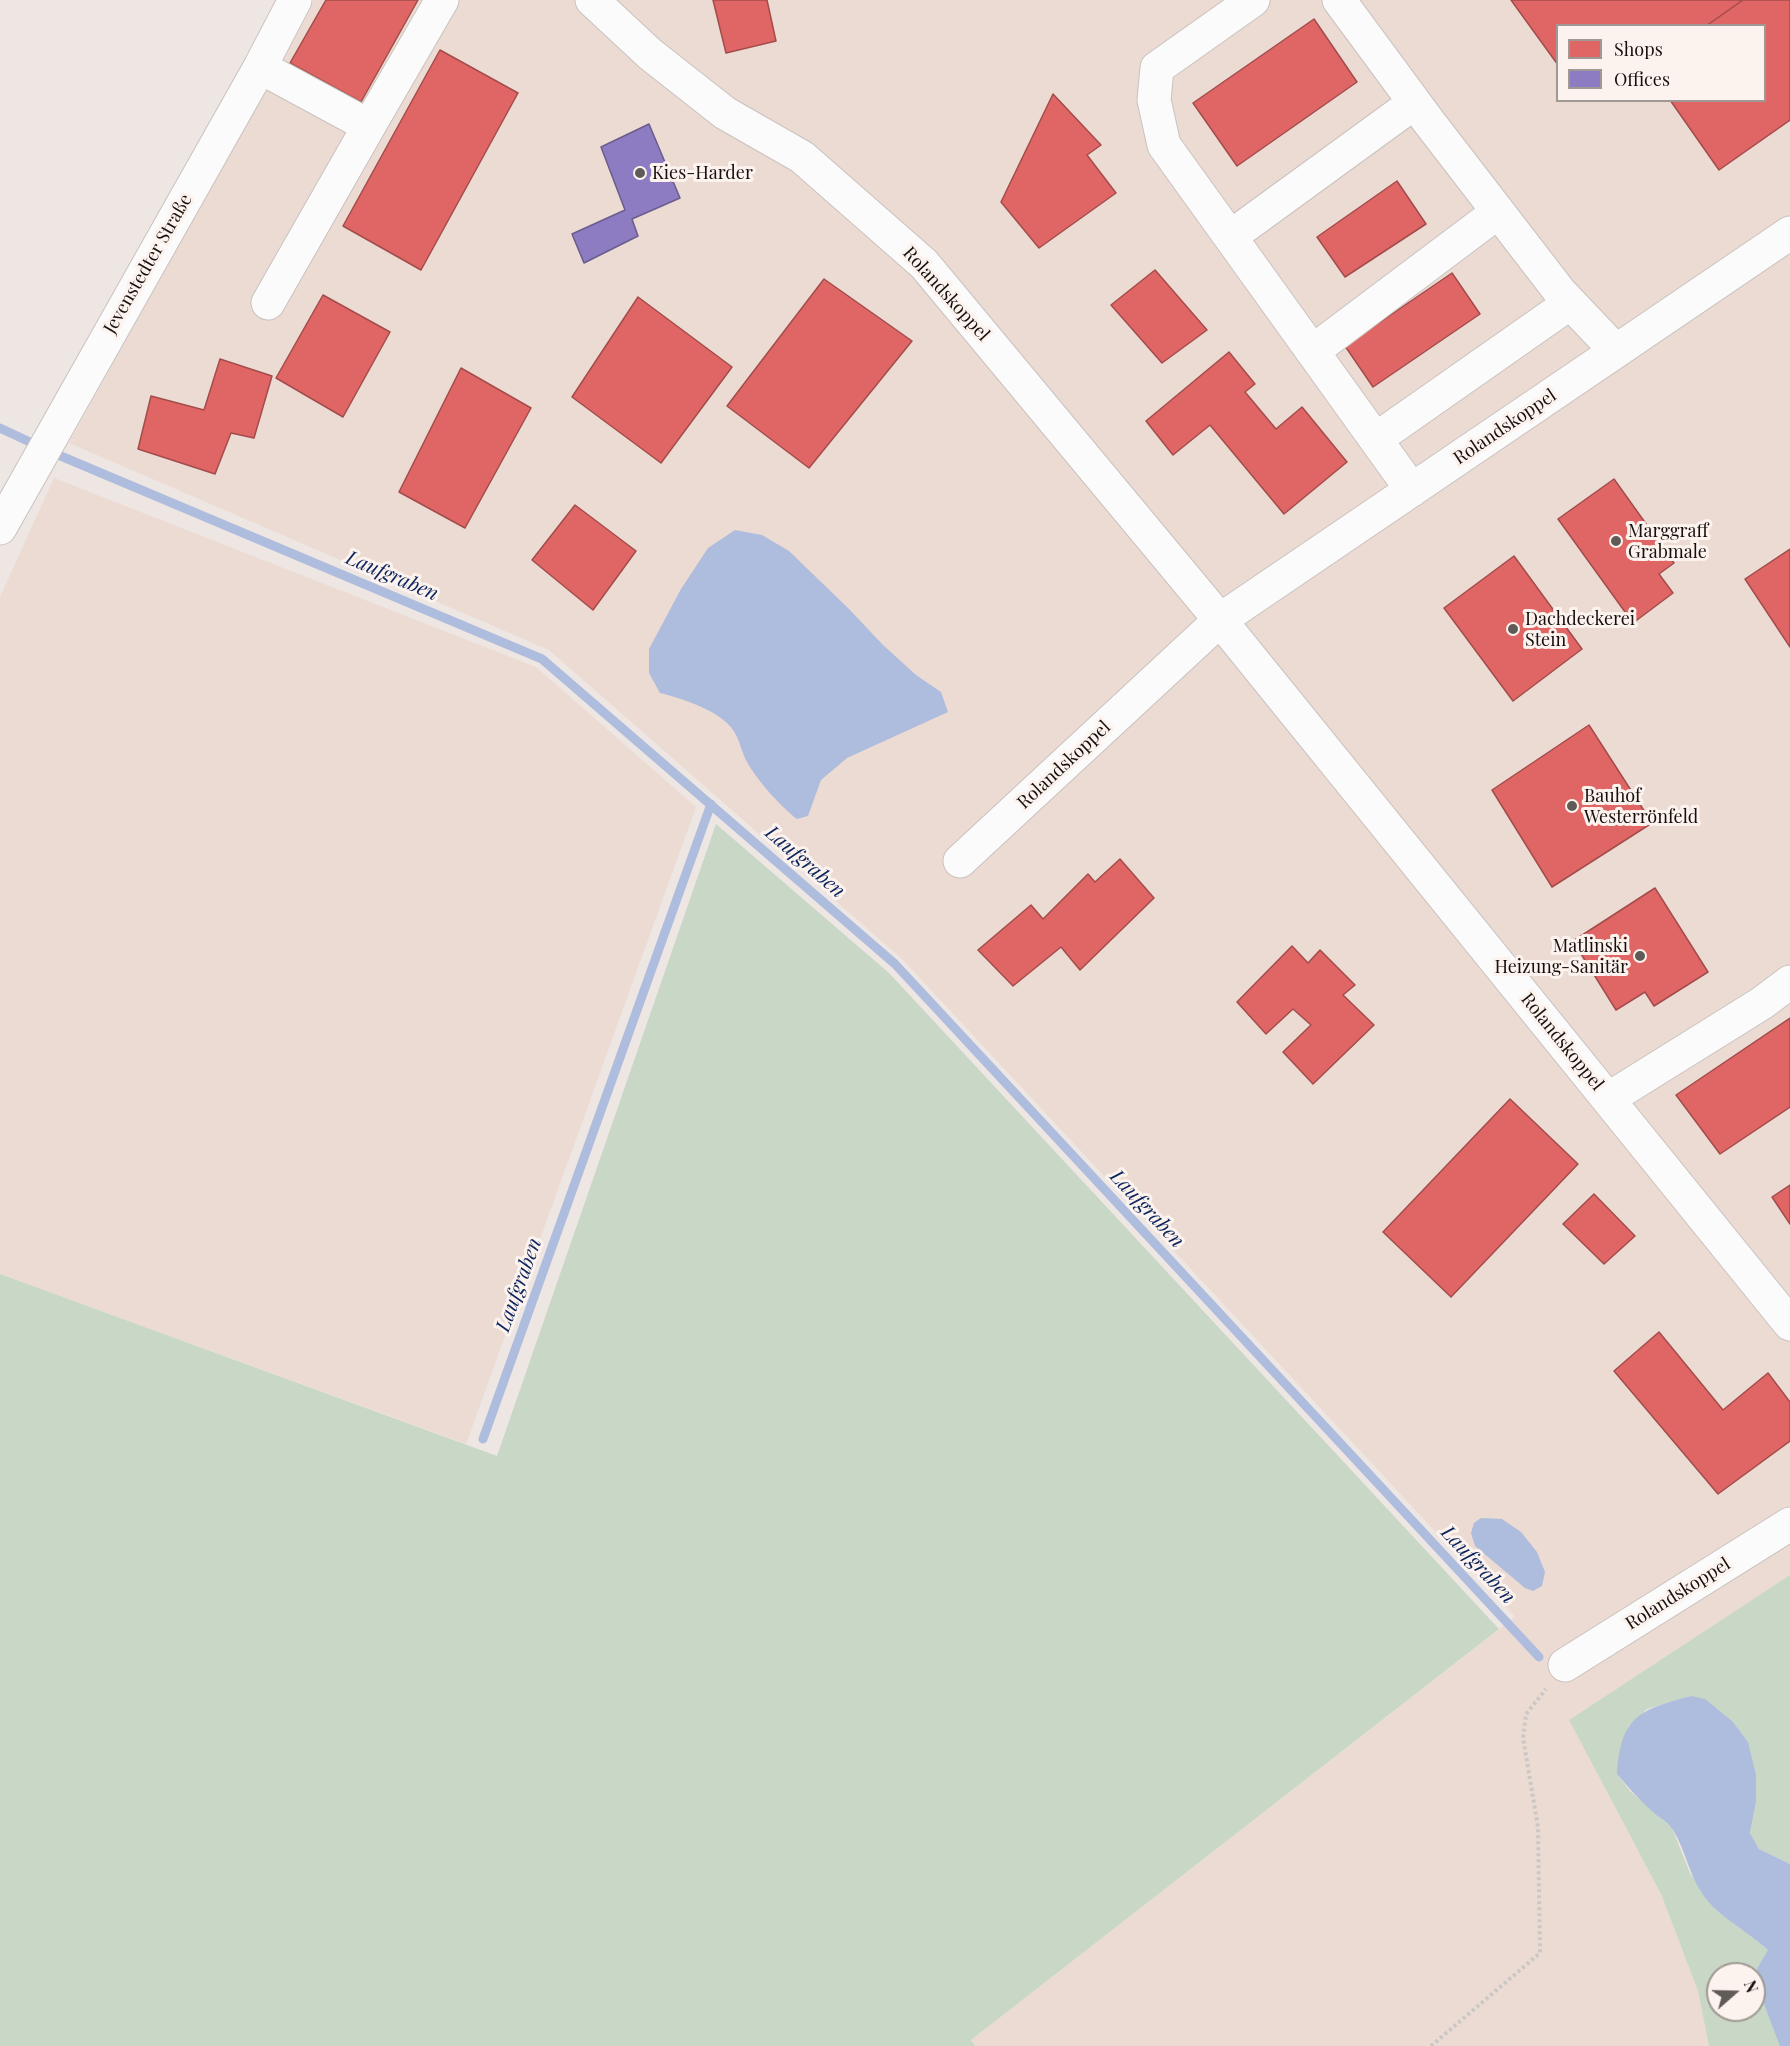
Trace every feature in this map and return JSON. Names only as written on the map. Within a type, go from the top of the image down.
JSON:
[{"type":"street","name":"Jevenstedter Straße","points":[[0,528],[296,0]]},
{"type":"street","points":[[268,303],[442,0]]},
{"type":"street","name":"Rolandskoppel","points":[[592,0],[650,54],[725,113],[802,157],[924,264],[1220,620],[1790,1324]]},
{"type":"street","points":[[1253,0],[1157,68],[1154,100],[1164,145],[1412,490]]},
{"type":"street","points":[[1339,0],[1414,103],[1498,212],[1570,303],[1616,351]]},
{"type":"street","points":[[260,67],[369,126]]},
{"type":"street","points":[[1230,237],[1414,103]]},
{"type":"street","points":[[1313,351],[1498,212]]},
{"type":"street","name":"Rolandskoppel","points":[[960,861],[1220,620],[1790,233]]},
{"type":"street","points":[[1376,439],[1570,303]]},
{"type":"street","points":[[1608,1099],[1762,1003],[1790,982]]},
{"type":"street","name":"Rolandskoppel","points":[[1565,1665],[1790,1524]]},
{"type":"path","points":[[1431,2046],[1540,1953],[1538,1827],[1523,1738],[1527,1714],[1565,1665]]},
{"type":"shaded area","points":[[314,0],[1790,0],[1790,1575],[1569,1720],[1661,1894],[1698,1991],[1709,2046],[975,2046],[971,2040],[1515,1617],[902,959],[549,650],[69,443]]},
{"type":"shaded area","points":[[54,478],[536,667],[696,807],[466,1444],[0,1274],[0,597]]},
{"type":"green space","points":[[716,824],[889,973],[1499,1629],[971,2040],[975,2046],[0,2046],[0,1274],[497,1456]]},
{"type":"green space","points":[[1790,1575],[1790,1864],[1759,1849],[1750,1833],[1756,1802],[1691,1696],[1647,1709],[1628,1727],[1617,1774],[1630,1791],[1672,1828],[1690,1873],[1717,1910],[1768,1950],[1780,2046],[1709,2046],[1698,1991],[1661,1894],[1569,1720]]},
{"type":"water","points":[[735,530],[762,535],[789,551],[883,645],[916,675],[941,692],[948,712],[847,758],[821,780],[808,816],[797,819],[755,775],[735,733],[727,723],[700,706],[660,693],[649,673],[649,649],[681,589],[708,548]]},
{"type":"water","points":[[1481,1518],[1502,1519],[1521,1532],[1537,1552],[1545,1572],[1542,1586],[1533,1591],[1525,1588],[1475,1546],[1471,1533],[1474,1523]]},
{"type":"water","points":[[1691,1696],[1705,1699],[1732,1721],[1748,1742],[1756,1775],[1756,1802],[1750,1833],[1759,1849],[1790,1864],[1790,2046],[1780,2046],[1766,2009],[1766,1962],[1761,1962],[1768,1950],[1726,1918],[1704,1896],[1673,1830],[1617,1774],[1619,1755],[1628,1728],[1636,1718],[1658,1706]]},
{"type":"building: Shops","points":[[326,0],[418,0],[361,102],[290,63]]},
{"type":"building: Shops","points":[[713,0],[767,0],[776,41],[726,53]]},
{"type":"building: Shops","points":[[1511,0],[1743,0],[1709,24],[1556,24],[1556,62]]},
{"type":"building: Shops","points":[[1743,0],[1790,0],[1790,120],[1719,170],[1671,102],[1766,102],[1766,24],[1709,24]]},
{"type":"building: Shops","points":[[1314,19],[1357,82],[1237,166],[1193,103]]},
{"type":"building: Shops","points":[[440,50],[518,93],[421,270],[343,226]]},
{"type":"building: Shops","points":[[1053,94],[1101,145],[1087,155],[1116,193],[1039,248],[1001,202]]},
{"type":"building: Shops","points":[[1397,181],[1426,224],[1345,277],[1317,237]]},
{"type":"building: Shops","points":[[1155,270],[1207,330],[1162,363],[1111,305]]},
{"type":"building: Shops","points":[[1452,273],[1480,314],[1373,387],[1345,346]]},
{"type":"building: Shops","points":[[824,279],[912,341],[809,468],[727,406]]},
{"type":"building: Shops","points":[[323,295],[390,332],[343,417],[276,378]]},
{"type":"building: Shops","points":[[638,297],[732,367],[661,463],[572,397]]},
{"type":"building: Shops","points":[[1229,352],[1255,384],[1245,392],[1276,429],[1302,407],[1347,462],[1284,514],[1210,425],[1173,455],[1146,421]]},
{"type":"building: Shops","points":[[220,359],[272,376],[254,438],[231,433],[215,474],[138,449],[151,396],[204,410]]},
{"type":"building: Shops","points":[[461,368],[531,408],[465,528],[399,492]]},
{"type":"building: Shops","name":"Marggraff Grabmale","points":[[1614,479],[1674,563],[1659,574],[1673,593],[1633,623],[1558,519]]},
{"type":"building: Shops","points":[[575,505],[636,551],[593,610],[532,560]]},
{"type":"building: Shops","points":[[1790,549],[1790,647],[1745,579]]},
{"type":"building: Shops","name":"Dachdeckerei Stein","points":[[1514,556],[1582,649],[1513,701],[1444,608]]},
{"type":"building: Shops","name":"Bauhof Westerrönfeld","points":[[1589,725],[1652,823],[1552,887],[1492,790]]},
{"type":"building: Shops","points":[[1120,859],[1154,898],[1080,970],[1061,947],[1013,986],[978,950],[1031,905],[1043,919],[1088,874],[1095,882]]},
{"type":"building: Shops","name":"Matlinski Heizung-Sanitär","points":[[1655,888],[1708,972],[1654,1006],[1645,992],[1616,1010],[1573,941]]},
{"type":"building: Shops","points":[[1292,946],[1308,963],[1320,950],[1355,985],[1343,995],[1374,1025],[1313,1084],[1283,1052],[1311,1025],[1293,1009],[1266,1034],[1237,1002]]},
{"type":"building: Shops","points":[[1790,1018],[1790,1107],[1720,1154],[1676,1095]]},
{"type":"building: Shops","points":[[1510,1099],[1578,1164],[1451,1297],[1383,1232]]},
{"type":"building: Shops","points":[[1790,1185],[1790,1224],[1772,1197]]},
{"type":"building: Shops","points":[[1594,1194],[1635,1236],[1604,1264],[1563,1224]]},
{"type":"building: Shops","points":[[1659,1332],[1723,1410],[1768,1373],[1790,1402],[1790,1441],[1718,1494],[1614,1371]]},
{"type":"building: Offices","name":"Kies-Harder","points":[[649,124],[680,198],[632,219],[638,236],[584,263],[572,234],[625,210],[601,147]]},
{"type":"waterway","name":"Laufgraben","points":[[0,428],[32,443]]},
{"type":"waterway","name":"Laufgraben","points":[[56,454],[542,659],[895,964],[1539,1657]]},
{"type":"waterway","name":"Laufgraben","points":[[483,1439],[711,804]]},
{"type":"place","name":"Kies-Harder","points":[[640,173]]},
{"type":"place","name":"Marggraff Grabmale","points":[[1616,541]]},
{"type":"place","name":"Dachdeckerei Stein","points":[[1513,629]]},
{"type":"place","name":"Bauhof Westerrönfeld","points":[[1572,806]]},
{"type":"place","name":"Matlinski Heizung-Sanitär","points":[[1640,956]]}]
